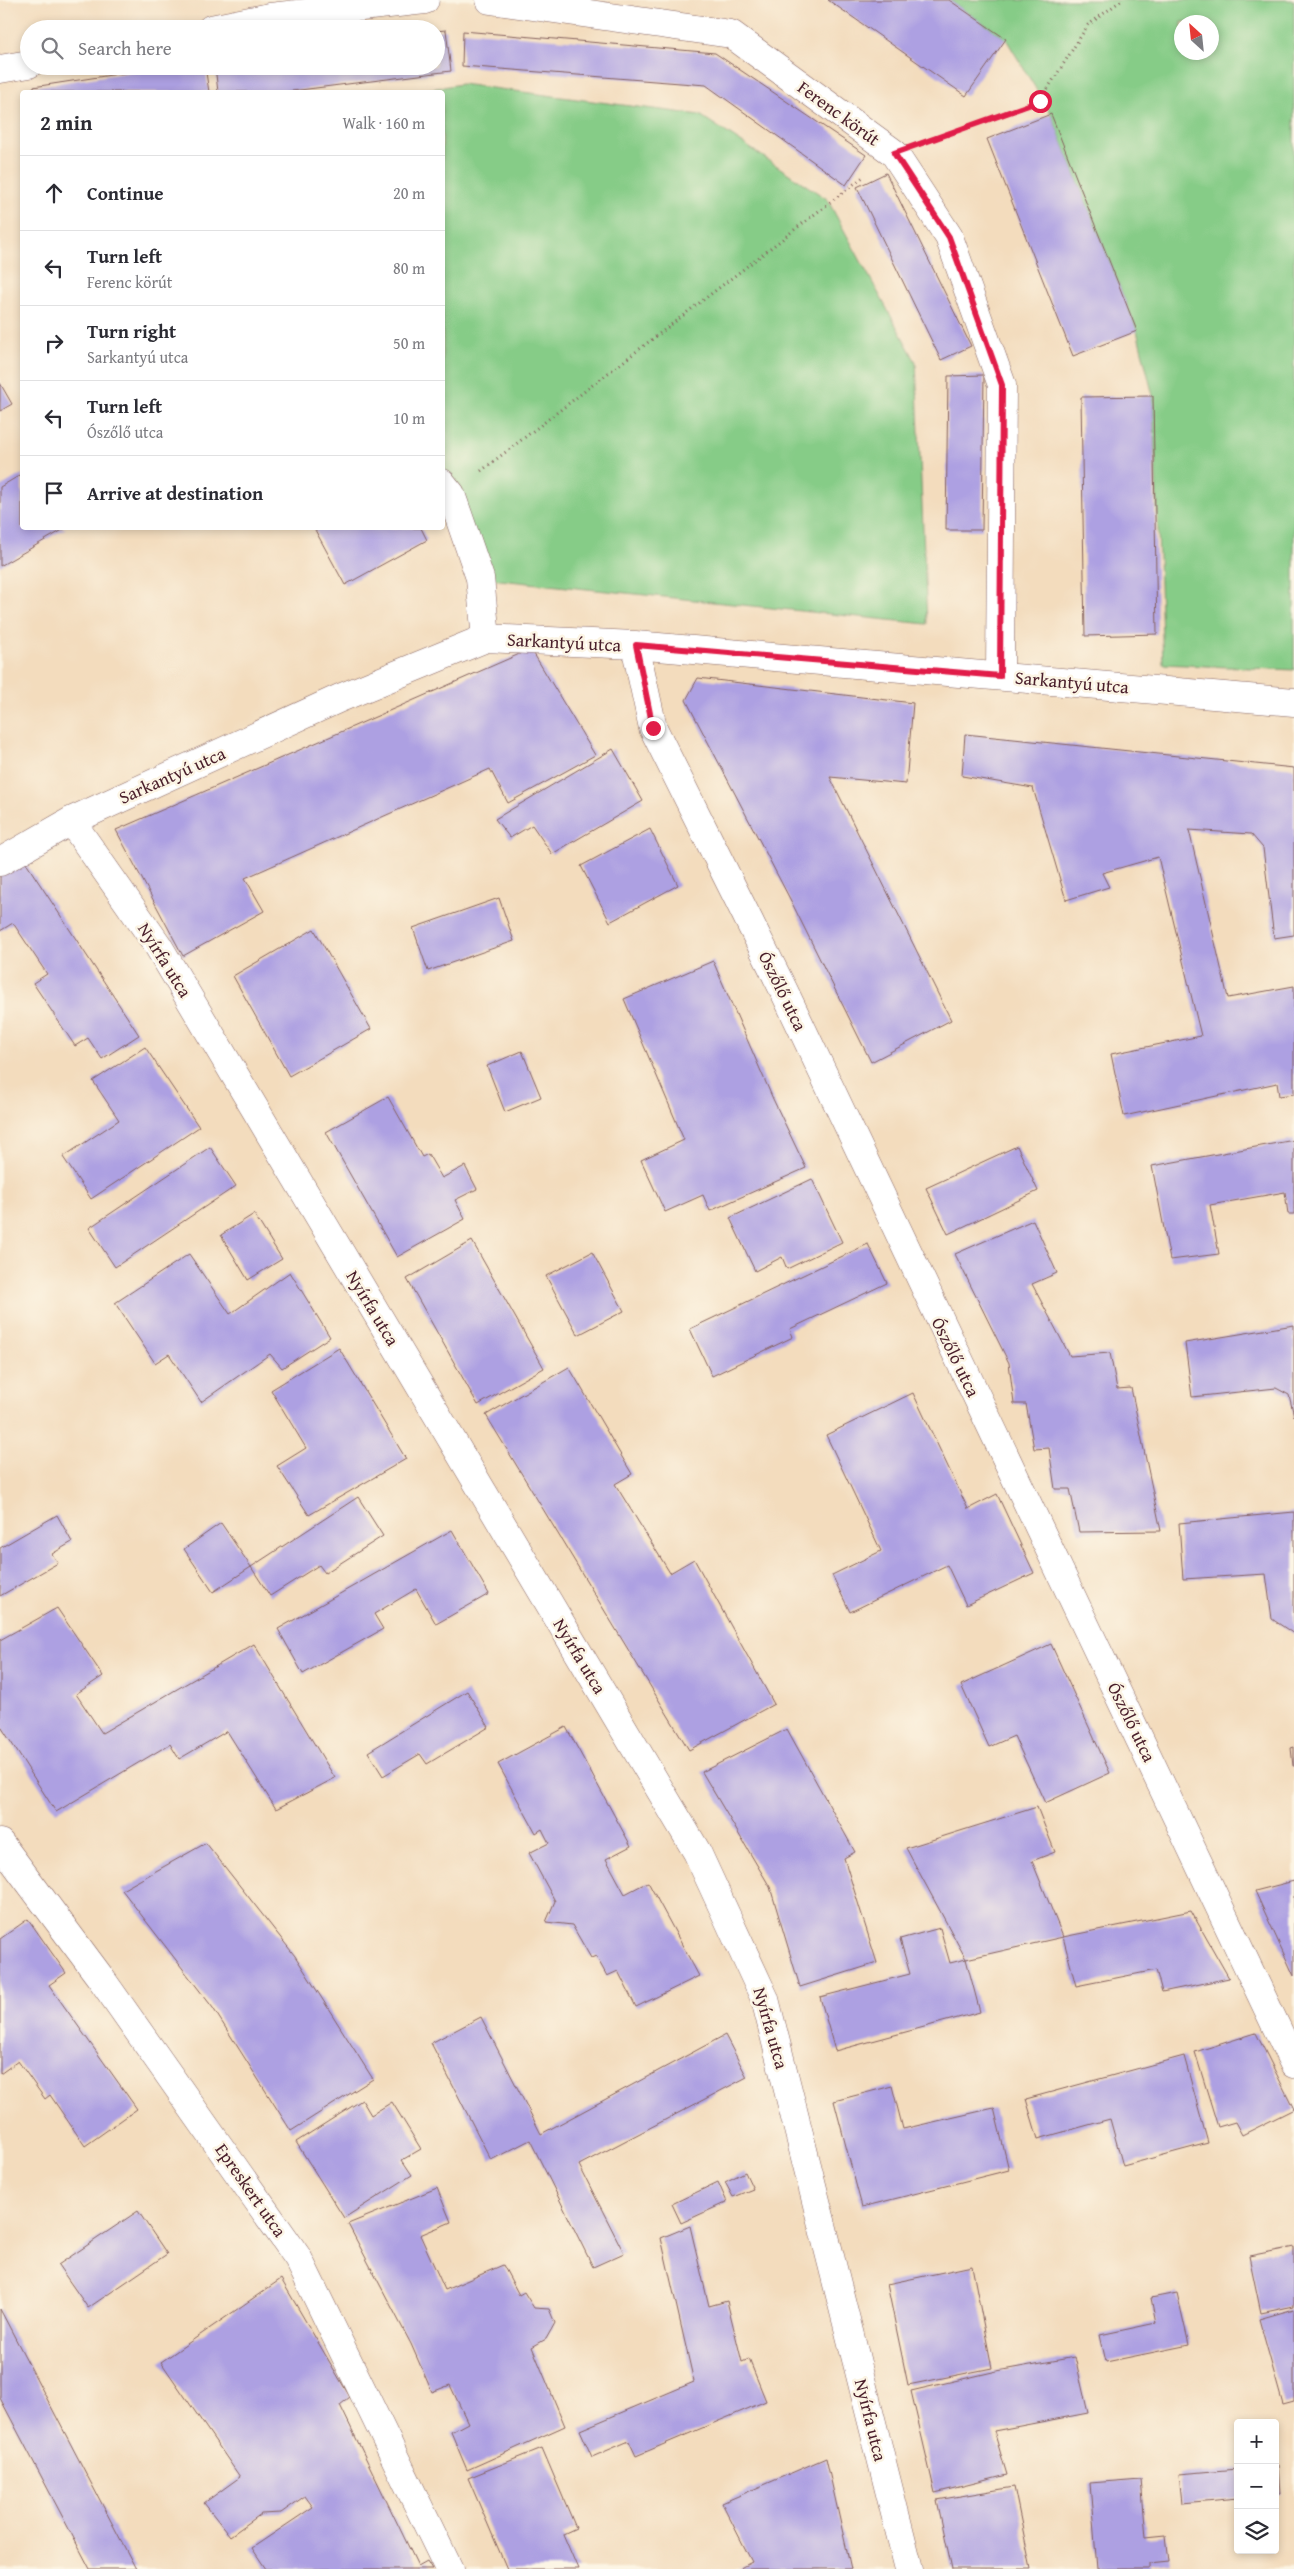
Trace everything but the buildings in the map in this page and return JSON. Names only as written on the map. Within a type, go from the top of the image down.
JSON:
[{"type":"street","points":[[255,20],[425,0]]},
{"type":"street","name":"Ferenc körút","points":[[490,0],[731,34],[894,153],[949,237],[1002,385],[1000,676]]},
{"type":"street","points":[[0,69],[20,66]]},
{"type":"street","points":[[447,488],[480,578],[486,638]]},
{"type":"street","name":"Sarkantyú utca","points":[[0,862],[70,821],[340,698],[486,638],[636,645],[1294,702]]},
{"type":"street","name":"Ószőlő utca","points":[[636,645],[653,728],[784,991],[1294,2064]]},
{"type":"street","name":"Nyírfa utca","points":[[70,821],[157,944],[697,1852],[765,1999],[909,2569]]},
{"type":"street","name":"Epreskert utca","points":[[0,1843],[100,1978],[298,2258],[449,2569]]},
{"type":"path","points":[[447,488],[894,153],[1040,101],[1088,25],[1122,0]]},
{"type":"green space","points":[[949,0],[1294,0],[1294,670],[1163,664],[1153,396],[1137,331],[1051,114],[1006,39]]},
{"type":"green space","points":[[461,84],[700,115],[827,199],[916,362],[927,624],[480,578],[445,488],[445,90],[425,90]]},
{"type":"route","points":[[653,728],[636,645],[1000,676],[1002,385],[949,237],[894,153],[1040,101]]}]
